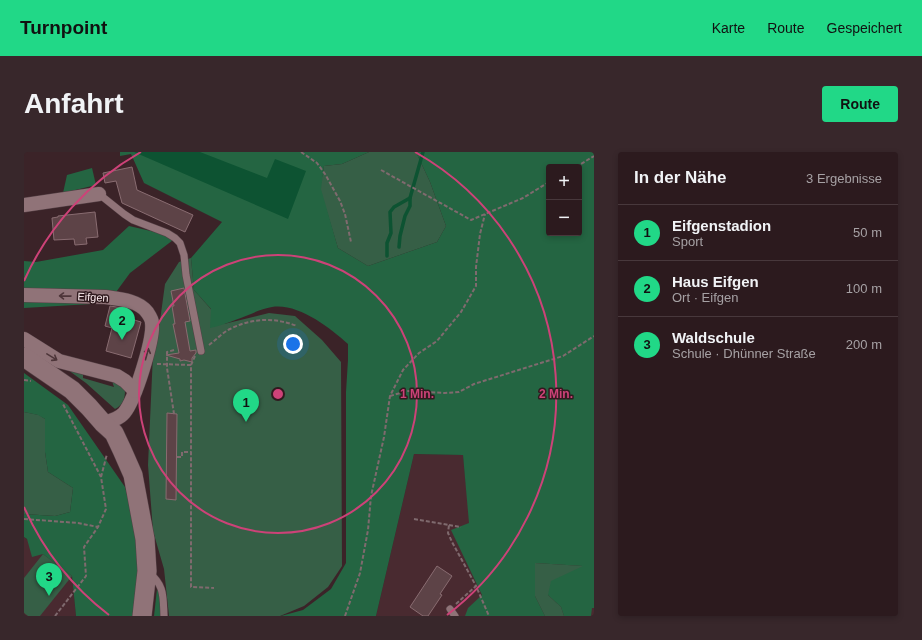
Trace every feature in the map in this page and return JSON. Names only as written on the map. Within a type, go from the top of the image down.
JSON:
[{"type":"main road","points":[[24,357],[72,390],[114,433],[120,445],[133,475],[143,526],[147,571],[142,616]]},
{"type":"main road","points":[[103,423],[106,436],[112,450],[126,478],[135,491]]},
{"type":"street","points":[[24,205],[99,194]]},
{"type":"street","name":"Eifgen","points":[[24,295],[105,297],[125,300],[141,306],[149,315],[152,328],[140,380],[129,405],[123,414],[119,418],[103,423]]},
{"type":"street","points":[[24,339],[59,361],[117,376],[125,381],[135,391]]},
{"type":"lane","points":[[99,194],[128,217],[168,233],[180,243],[184,255],[186,275],[201,351]]},
{"type":"lane","points":[[147,571],[156,578],[162,587],[164,616]]},
{"type":"lane","points":[[450,609],[455,616]]},
{"type":"path","points":[[301,152],[317,164],[321,169],[340,201],[345,214],[351,242]]},
{"type":"path","points":[[581,164],[594,156]]},
{"type":"path","points":[[382,170],[471,220],[522,198],[546,184]]},
{"type":"path","points":[[345,616],[360,573],[368,530],[371,496],[384,437],[390,396],[403,370],[419,353],[437,341],[461,312],[476,286],[480,234],[485,214]]},
{"type":"path","points":[[214,588],[190,587],[191,365],[194,358],[201,351],[230,329],[253,320],[272,319],[284,321],[297,326]]},
{"type":"path","points":[[390,396],[407,391],[445,393],[459,392],[474,384],[563,356],[594,336]]},
{"type":"path","points":[[174,350],[167,352],[166,364],[174,414]]},
{"type":"path","points":[[160,364],[191,365]]},
{"type":"path","points":[[24,380],[32,381]]},
{"type":"path","points":[[55,616],[86,576],[84,547],[98,527],[106,509],[101,477],[61,400]]},
{"type":"path","points":[[101,477],[106,455],[112,450]]},
{"type":"path","points":[[177,457],[182,457],[182,452],[191,452]]},
{"type":"path","points":[[24,519],[98,527]]},
{"type":"path","points":[[414,519],[461,527]]},
{"type":"path","points":[[449,525],[448,533],[476,586],[489,616]]},
{"type":"path","points":[[450,609],[476,586]]},
{"type":"shaded area","points":[[120,152],[369,152],[342,164],[324,166],[321,189],[338,248],[368,266],[437,242],[446,226],[430,182],[416,152],[594,152],[594,608],[592,608],[591,616],[564,616],[561,607],[548,595],[551,581],[583,566],[535,563],[535,596],[545,616],[465,616],[468,608],[482,595],[451,530],[469,523],[463,455],[414,454],[376,616],[281,616],[303,610],[331,589],[346,563],[346,392],[348,344],[332,330],[313,318],[302,312],[282,307],[264,309],[226,324],[210,328],[211,309],[194,290],[191,258],[222,222],[144,183],[131,154],[120,156]]},
{"type":"shaded area","points":[[134,152],[200,152],[267,178],[275,159],[306,171],[288,219]]},
{"type":"shaded area","points":[[369,152],[416,152],[430,182],[446,226],[437,242],[368,266],[338,248],[320,189],[324,166],[342,164]]},
{"type":"shaded area","points":[[92,168],[96,185],[63,193],[67,175]]},
{"type":"shaded area","points":[[129,226],[177,237],[130,273],[108,303],[24,308],[24,261],[36,262],[103,250]]},
{"type":"shaded area","points":[[191,258],[194,290],[224,324],[269,313],[295,316],[322,340],[341,362],[342,566],[328,587],[304,606],[280,616],[169,616],[164,569],[153,531],[148,465],[153,354],[157,343],[165,284],[179,262]]},
{"type":"shaded area","points":[[68,370],[83,371],[83,378],[114,387],[111,378],[125,390],[122,404],[115,409],[86,383]]},
{"type":"shaded area","points":[[24,373],[68,405],[125,487],[133,517],[139,553],[135,616],[76,616],[72,576],[43,554],[32,557],[27,539],[24,537],[24,514],[55,516],[70,512],[73,488],[48,472],[45,452],[45,419],[38,415],[24,412]]},
{"type":"shaded area","points":[[24,412],[39,415],[45,419],[45,452],[48,472],[73,488],[70,512],[55,516],[24,514]]},
{"type":"shaded area","points":[[414,454],[463,455],[470,523],[584,566],[592,607],[594,608],[594,616],[376,616]]},
{"type":"shaded area","points":[[24,537],[72,576],[76,616],[24,616]]},
{"type":"shaded area","points":[[43,554],[72,576],[40,616],[28,616],[24,613],[24,578]]},
{"type":"shaded area","points":[[535,563],[584,566],[548,595],[561,607],[564,616],[545,616],[535,596]]},
{"type":"shaded area","points":[[157,589],[160,594],[162,616],[154,616]]},
{"type":"building","points":[[132,167],[137,190],[193,215],[185,232],[122,203],[116,181],[105,183],[103,173]]},
{"type":"building","points":[[95,212],[98,237],[86,238],[87,244],[75,245],[74,239],[54,240],[52,218]]},
{"type":"building","points":[[184,288],[190,321],[185,322],[190,351],[196,350],[196,353],[192,358],[192,362],[184,360],[180,361],[180,359],[166,355],[179,353],[173,324],[175,324],[172,306],[174,306],[171,291]]},
{"type":"building","points":[[110,306],[123,308],[121,316],[141,322],[131,358],[106,351],[112,328],[105,326]]},
{"type":"building","points":[[167,413],[177,414],[176,500],[166,499]]},
{"type":"building","points":[[437,566],[452,576],[440,594],[442,595],[428,616],[423,616],[410,607]]},
{"type":"waterway","points":[[399,247],[405,216],[410,206],[410,198],[423,152]]},
{"type":"waterway","points":[[387,256],[387,243],[391,233],[390,212],[394,207],[410,198]]},
{"type":"place","name":"Haus Eifgen","points":[[122,340]]},
{"type":"place","name":"Eifgenstadion","points":[[246,422]]},
{"type":"place","name":"Waldschule","points":[[49,596]]}]
